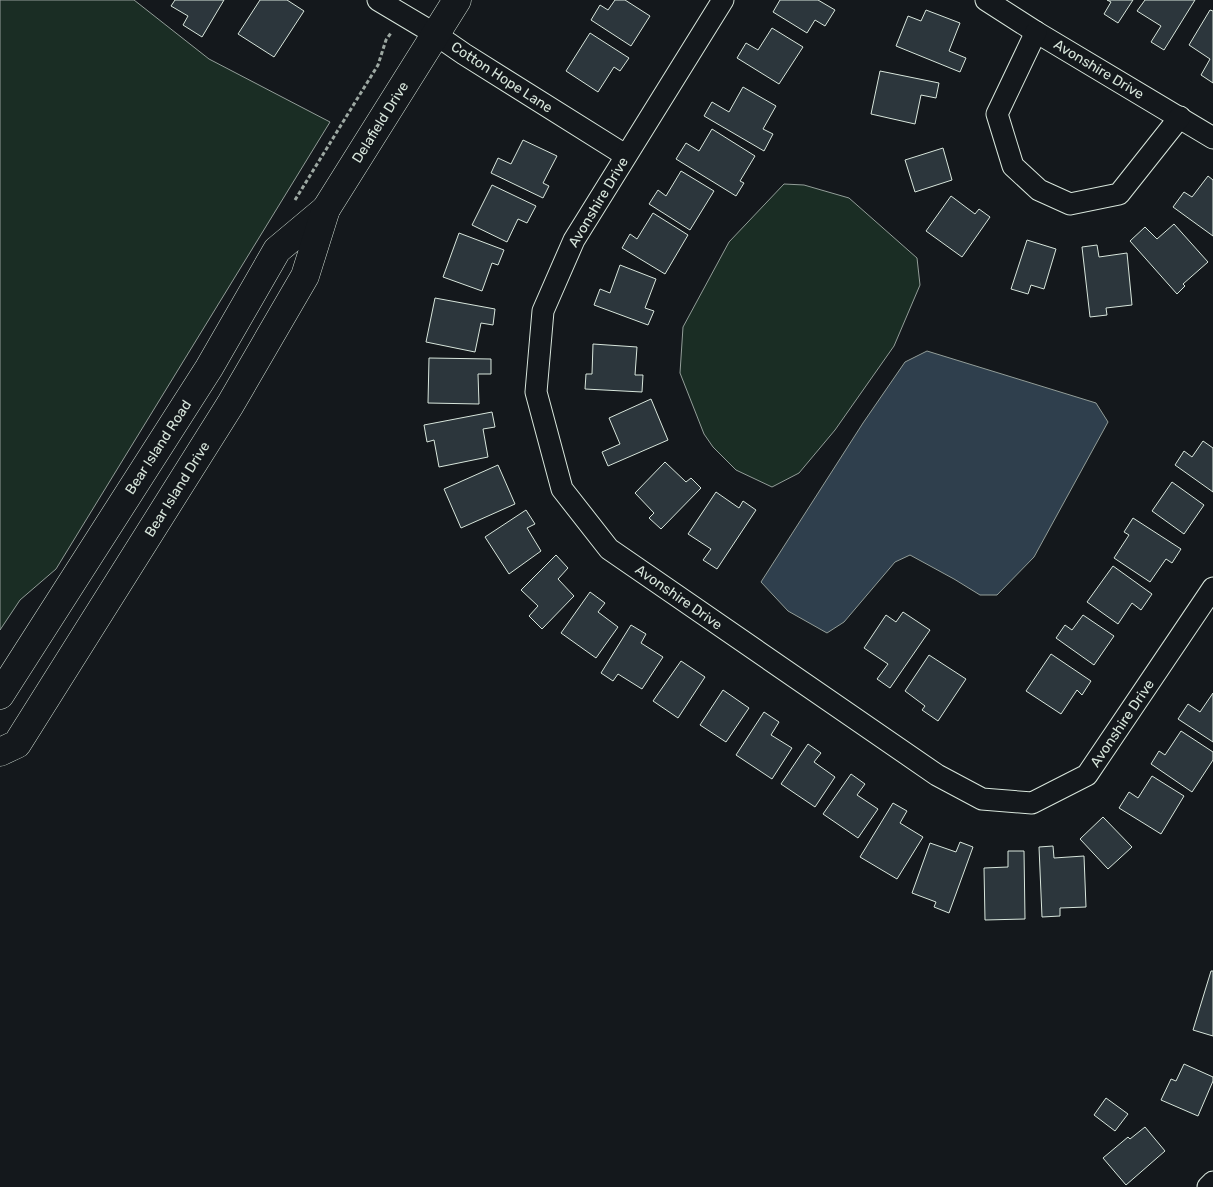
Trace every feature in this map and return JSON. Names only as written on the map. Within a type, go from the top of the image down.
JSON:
[{"type":"street","name":"Cotton Hope Lane","points":[[378,0],[435,34],[625,156]]},
{"type":"street","points":[[435,34],[457,0]]},
{"type":"street","name":"Avonshire Drive","points":[[723,0],[574,240],[543,311],[536,392],[562,490],[609,549],[937,775],[982,799],[1032,803],[1087,775],[1213,588]]},
{"type":"street","name":"Avonshire Drive","points":[[986,0],[1213,138]]},
{"type":"street","points":[[1036,32],[997,114],[1013,166],[1039,190],[1070,204],[1119,194],[1180,117]]},
{"type":"street","name":"Delafield Drive","points":[[326,209],[435,34]]},
{"type":"street","name":"Bear Island Road","points":[[0,695],[209,368],[277,250],[326,209]]},
{"type":"street","name":"Bear Island Drive","points":[[0,752],[17,744],[230,405],[305,276],[326,209]]},
{"type":"street","points":[[1208,1187],[1213,1182]]},
{"type":"green space","points":[[0,0],[134,0],[209,59],[330,122],[56,569],[20,600],[0,630]]},
{"type":"green space","points":[[784,184],[804,185],[849,198],[917,258],[920,285],[894,346],[835,430],[799,473],[772,487],[736,470],[713,447],[704,434],[680,373],[683,327],[729,242]]},
{"type":"water","points":[[927,351],[1096,403],[1108,422],[1034,557],[997,595],[980,595],[910,555],[895,562],[844,622],[827,633],[788,611],[761,582],[863,423],[905,362]]},
{"type":"building","points":[[175,0],[224,0],[202,37],[183,25],[188,16],[171,6]]},
{"type":"building","points":[[260,0],[287,0],[304,11],[274,57],[238,34]]},
{"type":"building","points":[[615,0],[625,0],[650,16],[631,46],[591,20],[600,5],[608,10]]},
{"type":"building","points":[[780,0],[818,0],[835,10],[825,26],[815,20],[807,33],[773,12]]},
{"type":"building","points":[[1107,0],[1133,0],[1118,23],[1104,14],[1111,2]]},
{"type":"building","points":[[1145,0],[1195,0],[1164,50],[1151,42],[1161,26],[1137,11]]},
{"type":"building","points":[[926,10],[960,23],[949,51],[966,58],[960,72],[896,46],[908,16],[921,21]]},
{"type":"building","points":[[1210,10],[1213,11],[1213,83],[1201,75],[1210,59],[1189,45]]},
{"type":"building","points":[[772,28],[803,47],[779,84],[737,58],[746,43],[758,50]]},
{"type":"building","points":[[590,33],[629,58],[620,71],[614,67],[598,92],[566,71]]},
{"type":"building","points":[[880,71],[939,83],[936,98],[921,95],[915,124],[871,114]]},
{"type":"building","points":[[743,87],[776,106],[763,129],[773,134],[764,151],[704,116],[712,102],[729,112]]},
{"type":"building","points":[[712,129],[755,156],[740,181],[744,183],[736,196],[676,159],[686,143],[699,151]]},
{"type":"building","points":[[523,140],[557,156],[543,183],[549,186],[543,198],[491,173],[498,158],[511,164]]},
{"type":"building","points":[[943,148],[952,180],[915,192],[905,160]]},
{"type":"building","points":[[681,171],[714,191],[690,230],[649,204],[658,190],[666,196]]},
{"type":"building","points":[[1208,176],[1213,180],[1213,236],[1173,207],[1184,192],[1192,197]]},
{"type":"building","points":[[492,185],[536,206],[527,223],[518,219],[507,242],[472,225]]},
{"type":"building","points":[[951,196],[975,214],[979,209],[990,217],[962,257],[926,231]]},
{"type":"building","points":[[653,213],[688,235],[665,274],[622,248],[630,234],[637,239]]},
{"type":"building","points":[[1174,224],[1208,262],[1183,284],[1185,286],[1177,294],[1130,241],[1145,227],[1157,239]]},
{"type":"building","points":[[459,233],[504,250],[498,265],[492,263],[482,291],[443,277]]},
{"type":"building","points":[[1027,240],[1056,249],[1044,289],[1031,285],[1028,294],[1011,289]]},
{"type":"building","points":[[1097,245],[1099,257],[1127,253],[1132,305],[1106,308],[1107,315],[1090,317],[1082,247]]},
{"type":"building","points":[[620,265],[656,279],[645,308],[654,311],[648,325],[594,305],[600,289],[610,293]]},
{"type":"building","points":[[435,298],[495,309],[493,325],[481,323],[475,352],[426,342]]},
{"type":"building","points":[[593,344],[637,347],[635,375],[643,375],[642,392],[585,389],[586,374],[592,374]]},
{"type":"building","points":[[429,358],[491,359],[491,374],[478,374],[479,404],[428,403]]},
{"type":"building","points":[[651,399],[668,440],[608,466],[602,452],[620,444],[609,418]]},
{"type":"building","points":[[492,412],[495,427],[483,429],[488,457],[439,467],[434,440],[427,442],[424,425]]},
{"type":"building","points":[[1203,441],[1213,448],[1213,492],[1175,465],[1184,451],[1192,457]]},
{"type":"building","points":[[665,462],[686,482],[691,478],[701,488],[661,529],[649,518],[654,513],[635,493]]},
{"type":"building","points":[[498,465],[515,504],[461,528],[444,489]]},
{"type":"building","points":[[1172,482],[1204,505],[1184,534],[1152,511]]},
{"type":"building","points":[[716,492],[739,508],[743,501],[756,510],[717,569],[703,560],[711,549],[688,534]]},
{"type":"building","points":[[526,510],[535,524],[527,528],[541,551],[509,574],[485,537]]},
{"type":"building","points":[[1133,518],[1181,549],[1172,563],[1166,559],[1150,582],[1114,558],[1129,535],[1124,532]]},
{"type":"building","points":[[556,555],[568,568],[558,579],[574,596],[542,629],[529,616],[538,606],[521,590]]},
{"type":"building","points":[[1113,566],[1152,594],[1141,610],[1132,603],[1118,624],[1087,602]]},
{"type":"building","points":[[590,592],[605,603],[598,612],[618,627],[596,658],[561,633]]},
{"type":"building","points":[[903,612],[930,630],[890,688],[877,679],[888,664],[864,648],[886,615],[896,622]]},
{"type":"building","points":[[1083,615],[1114,636],[1094,665],[1056,638],[1065,625],[1072,630]]},
{"type":"building","points":[[631,625],[646,634],[641,643],[663,657],[642,689],[618,674],[613,681],[601,673]]},
{"type":"building","points":[[1051,654],[1091,681],[1082,695],[1077,690],[1061,714],[1026,691]]},
{"type":"building","points":[[929,655],[966,679],[938,721],[922,710],[925,706],[905,691]]},
{"type":"building","points":[[681,661],[705,677],[678,718],[653,701]]},
{"type":"building","points":[[723,690],[749,708],[726,742],[700,725]]},
{"type":"building","points":[[1213,693],[1213,742],[1178,719],[1188,704],[1200,712]]},
{"type":"building","points":[[764,712],[779,722],[771,735],[792,748],[772,779],[736,755]]},
{"type":"building","points":[[1181,731],[1213,752],[1213,760],[1192,792],[1151,764],[1159,751],[1165,755]]},
{"type":"building","points":[[808,744],[821,753],[814,762],[835,777],[815,807],[781,784]]},
{"type":"building","points":[[851,774],[865,784],[857,795],[878,809],[858,838],[823,814]]},
{"type":"building","points":[[1152,776],[1184,796],[1161,834],[1119,808],[1129,792],[1138,798]]},
{"type":"building","points":[[893,803],[907,811],[900,823],[923,837],[897,879],[860,857]]},
{"type":"building","points":[[1103,817],[1132,847],[1108,869],[1080,839]]},
{"type":"building","points":[[960,842],[973,847],[949,913],[934,907],[936,902],[912,893],[930,843],[956,852]]},
{"type":"building","points":[[1053,846],[1054,858],[1084,856],[1086,907],[1060,908],[1060,916],[1042,917],[1039,847]]},
{"type":"building","points":[[1008,851],[1024,851],[1025,919],[985,920],[984,868],[1008,867]]},
{"type":"building","points":[[1211,971],[1213,971],[1213,1036],[1193,1030]]},
{"type":"building","points":[[1184,1064],[1213,1077],[1198,1116],[1161,1100],[1171,1079],[1176,1081]]},
{"type":"building","points":[[1106,1098],[1128,1114],[1115,1131],[1094,1115]]},
{"type":"building","points":[[1145,1127],[1165,1151],[1126,1185],[1103,1158],[1128,1137],[1130,1139]]}]
